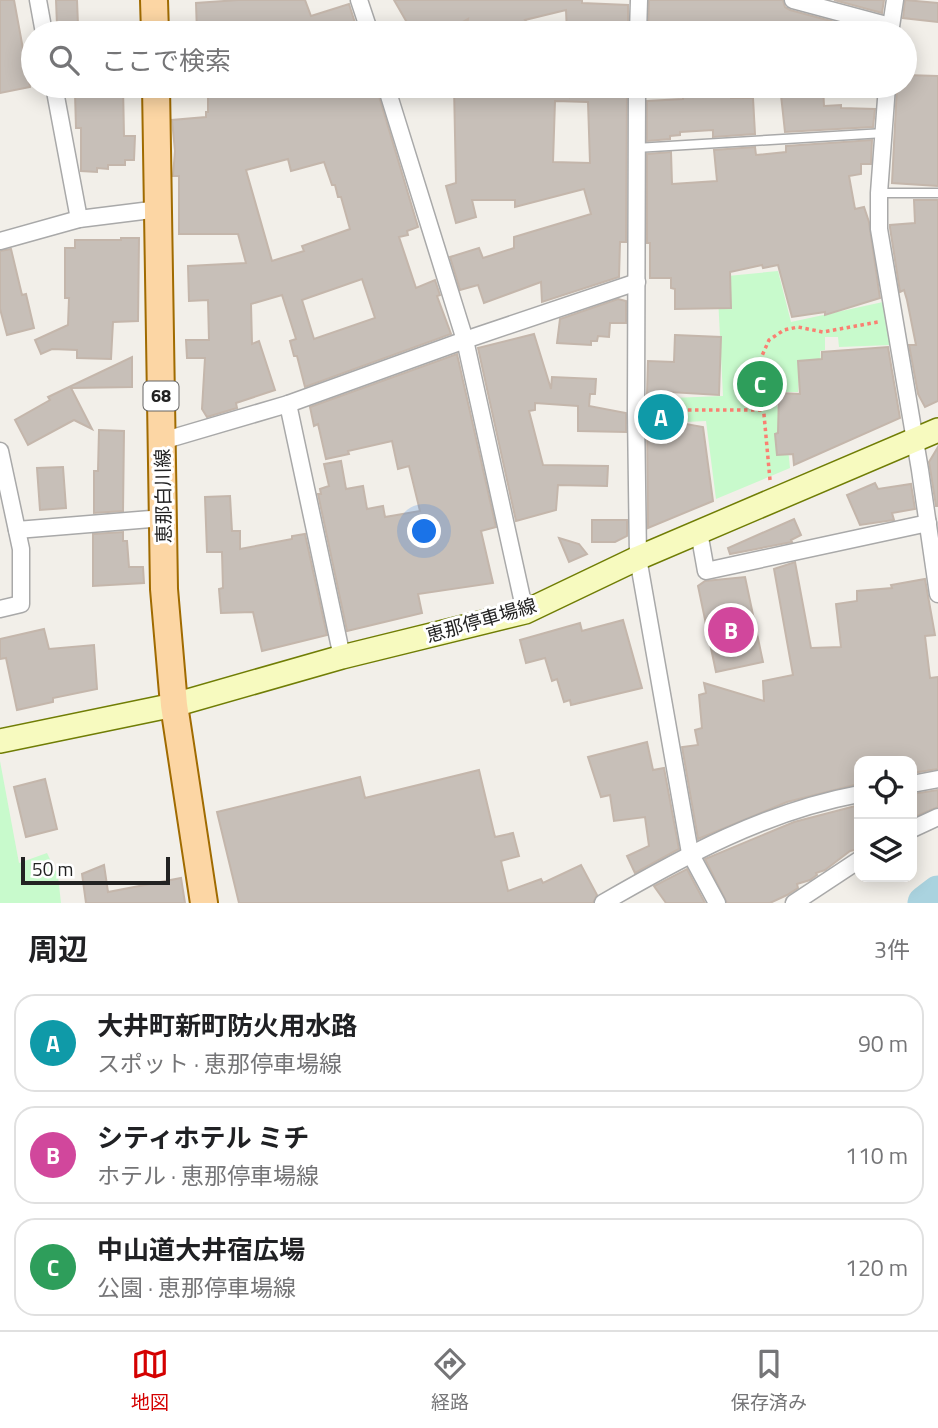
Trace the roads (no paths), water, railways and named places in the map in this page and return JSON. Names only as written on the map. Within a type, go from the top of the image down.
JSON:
[{"type":"main road","points":[[154,0],[155,21]]},
{"type":"main road","name":"恵那白川線","points":[[156,98],[164,589],[174,705],[204,903]]},
{"type":"main road","name":"恵那停車場線","points":[[0,741],[174,705],[342,657],[525,612],[638,558],[938,430]]},
{"type":"street","points":[[38,0],[42,21]]},
{"type":"street","points":[[359,0],[366,21]]},
{"type":"street","points":[[638,21],[639,0]]},
{"type":"street","points":[[793,0],[861,21]]},
{"type":"street","points":[[892,21],[895,0]]},
{"type":"street","points":[[56,98],[79,219]]},
{"type":"street","points":[[390,98],[465,340],[525,612]]},
{"type":"street","points":[[637,98],[635,412],[638,558],[690,853],[717,903]]},
{"type":"street","points":[[886,98],[879,229],[938,594]]},
{"type":"street","points":[[0,241],[79,219],[159,209]]},
{"type":"street","points":[[162,441],[288,404],[637,282]]},
{"type":"street","points":[[288,404],[342,657]]},
{"type":"street","points":[[0,609],[21,604],[21,549],[1,457]]},
{"type":"street","points":[[17,530],[163,517]]},
{"type":"street","points":[[699,532],[706,570],[928,523]]},
{"type":"street","points":[[917,783],[938,779]]},
{"type":"street","points":[[603,903],[690,853],[759,821],[831,799],[854,795]]},
{"type":"street","points":[[917,827],[938,817]]},
{"type":"street","points":[[794,903],[854,863]]},
{"type":"lane","points":[[636,148],[884,133]]},
{"type":"lane","points":[[879,193],[938,193]]},
{"type":"waterway","points":[[925,903],[938,893]]},
{"type":"place","name":"中山道大井宿広場","points":[[760,384]]},
{"type":"place","name":"大井町新町防火用水路","points":[[661,417]]},
{"type":"place","name":"シティホテル ミチ","points":[[731,630]]}]
